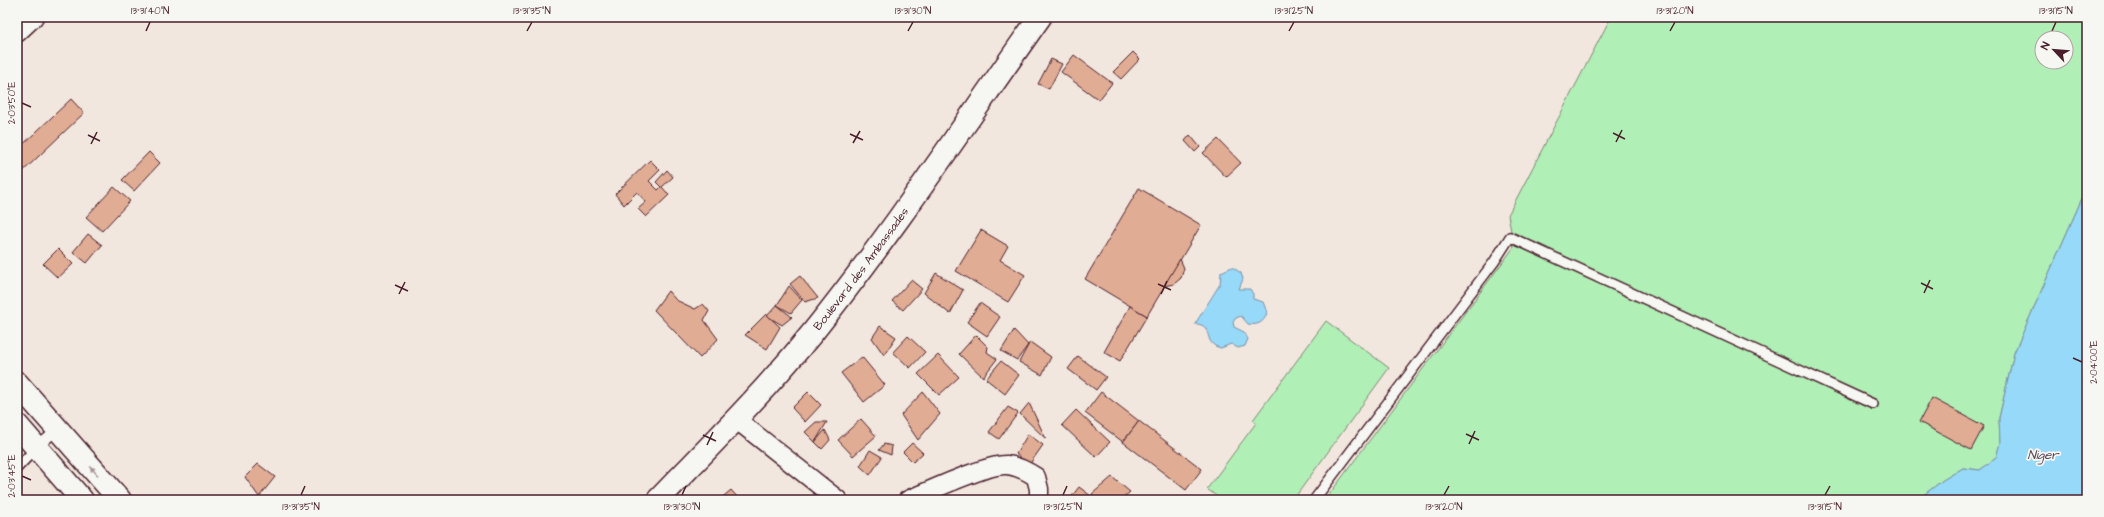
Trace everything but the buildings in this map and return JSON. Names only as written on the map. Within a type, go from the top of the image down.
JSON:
[{"type":"main road","name":"Boulevard des Ambassades","points":[[658,500],[737,420],[813,332],[890,234],[1040,17]]},
{"type":"main road","points":[[17,383],[120,500]]},
{"type":"main road","points":[[17,425],[82,500]]},
{"type":"street","points":[[17,32],[34,17]]},
{"type":"street","points":[[737,420],[838,500]]},
{"type":"street","points":[[908,500],[989,468],[1006,465],[1024,470],[1036,477],[1040,489],[1039,500]]},
{"type":"lane","points":[[1314,500],[1494,262],[1510,237],[1873,404]]},
{"type":"lane","points":[[17,468],[37,447],[58,429]]},
{"type":"green space","points":[[1611,17],[2087,17],[2087,187],[2014,353],[1999,418],[2000,443],[1996,458],[1980,470],[1963,468],[1943,480],[1917,500],[1325,500],[1514,247],[1508,215]]},
{"type":"green space","points":[[1326,321],[1389,368],[1293,500],[1222,500],[1207,489],[1256,423],[1253,420]]},
{"type":"water","name":"Niger","points":[[2087,187],[2087,500],[1917,500],[1943,480],[1963,468],[1980,470],[1996,458],[2000,443],[1999,418],[2014,353]]},
{"type":"water","points":[[1232,267],[1241,273],[1243,279],[1239,289],[1250,289],[1253,294],[1253,299],[1263,302],[1267,312],[1263,321],[1258,324],[1248,324],[1241,316],[1236,318],[1233,322],[1234,327],[1244,332],[1248,339],[1245,346],[1238,348],[1231,344],[1221,348],[1211,343],[1205,327],[1195,324],[1220,284],[1221,272]]}]
